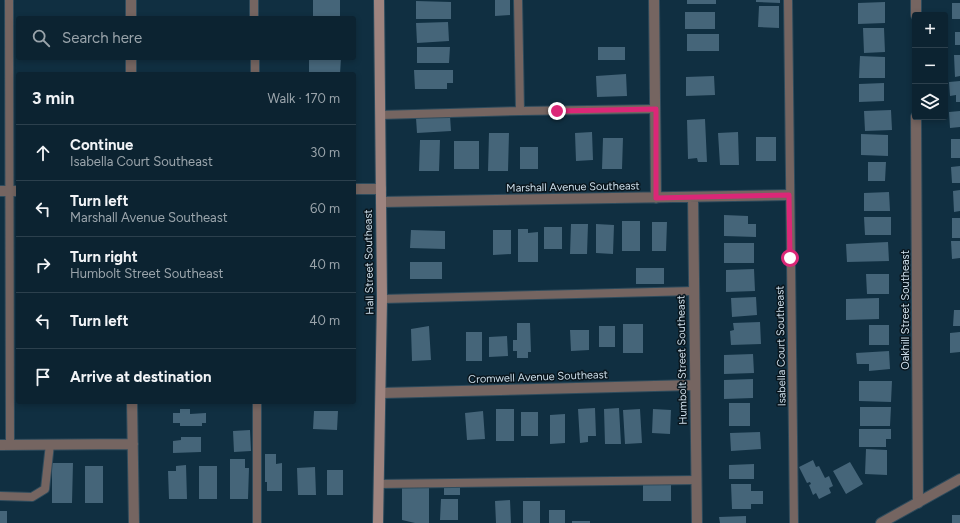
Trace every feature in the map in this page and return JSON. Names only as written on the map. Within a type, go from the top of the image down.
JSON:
[{"type":"main road","name":"Hall Street Southeast","points":[[378,523],[382,393],[379,0]]},
{"type":"street","points":[[131,0],[131,16]]},
{"type":"street","points":[[654,0],[656,198]]},
{"type":"street","points":[[916,0],[916,12]]},
{"type":"street","points":[[131,60],[131,72]]},
{"type":"street","name":"Oakhill Street Southeast","points":[[916,120],[918,503]]},
{"type":"street","points":[[356,189],[381,188]]},
{"type":"street","name":"Marshall Avenue Southeast","points":[[381,202],[789,195]]},
{"type":"street","name":"Humbolt Street Southeast","points":[[693,197],[694,385],[697,523]]},
{"type":"street","name":"Cromwell Avenue Southeast","points":[[382,393],[694,385]]},
{"type":"street","points":[[132,404],[134,523]]},
{"type":"street","points":[[5,444],[133,444]]},
{"type":"street","points":[[881,523],[960,479]]},
{"type":"lane","points":[[5,444],[9,191],[9,0]]},
{"type":"lane","points":[[254,0],[254,16]]},
{"type":"lane","points":[[518,0],[520,111]]},
{"type":"lane","name":"Isabella Court Southeast","points":[[788,0],[789,195],[794,523]]},
{"type":"lane","points":[[254,60],[255,72]]},
{"type":"lane","points":[[380,115],[656,109]]},
{"type":"lane","points":[[382,299],[694,290]]},
{"type":"lane","points":[[256,404],[257,523]]},
{"type":"lane","points":[[0,496],[32,497],[45,489],[50,444]]},
{"type":"lane","points":[[378,484],[696,480]]},
{"type":"building","points":[[313,0],[340,0],[340,16],[313,16]]},
{"type":"building","points":[[495,0],[510,0],[510,15],[495,16]]},
{"type":"building","points":[[687,0],[716,0],[716,4],[687,4]]},
{"type":"building","points":[[756,0],[780,0],[780,3],[756,2]]},
{"type":"building","points":[[416,1],[451,2],[451,19],[416,19]]},
{"type":"building","points":[[885,2],[885,23],[858,24],[858,3]]},
{"type":"building","points":[[952,3],[960,3],[960,19],[952,19]]},
{"type":"building","points":[[759,6],[779,6],[779,28],[758,27]]},
{"type":"building","points":[[685,12],[715,12],[715,29],[685,29]]},
{"type":"building","points":[[448,22],[449,41],[417,43],[416,23]]},
{"type":"building","points":[[863,28],[884,28],[885,52],[864,53]]},
{"type":"building","points":[[955,32],[960,32],[960,45],[955,45]]},
{"type":"building","points":[[687,34],[719,34],[719,51],[687,51]]},
{"type":"building","points":[[417,47],[450,47],[449,63],[417,63]]},
{"type":"building","points":[[598,47],[625,47],[625,60],[598,60]]},
{"type":"building","points":[[954,55],[960,55],[960,76],[955,77]]},
{"type":"building","points":[[860,56],[885,57],[885,78],[859,78]]},
{"type":"building","points":[[309,60],[341,60],[340,72],[309,72]]},
{"type":"building","points":[[414,70],[453,70],[453,83],[447,83],[447,89],[415,89]]},
{"type":"building","points":[[626,74],[627,96],[597,97],[596,76]]},
{"type":"building","points":[[714,76],[715,95],[686,96],[686,77]]},
{"type":"building","points":[[960,81],[960,102],[956,102],[956,95],[950,96],[949,82]]},
{"type":"building","points":[[884,83],[884,101],[859,102],[859,84]]},
{"type":"building","points":[[891,110],[892,130],[865,131],[864,111]]},
{"type":"building","points":[[960,111],[960,127],[950,128],[949,112]]},
{"type":"building","points":[[450,116],[451,131],[417,133],[416,118]]},
{"type":"building","points":[[705,119],[707,162],[698,162],[697,158],[688,159],[687,120]]},
{"type":"building","points":[[592,132],[593,160],[576,161],[575,133]]},
{"type":"building","points":[[738,132],[739,165],[720,165],[718,133]]},
{"type":"building","points":[[489,133],[509,133],[508,171],[488,171]]},
{"type":"building","points":[[861,134],[888,135],[888,156],[861,155]]},
{"type":"building","points":[[756,137],[776,137],[776,161],[756,161]]},
{"type":"building","points":[[603,138],[623,138],[622,169],[602,169]]},
{"type":"building","points":[[951,139],[960,139],[960,158],[951,158]]},
{"type":"building","points":[[420,140],[440,140],[439,171],[419,171]]},
{"type":"building","points":[[454,141],[479,141],[479,169],[454,169]]},
{"type":"building","points":[[520,147],[538,147],[538,169],[520,169]]},
{"type":"building","points":[[868,162],[886,162],[885,181],[868,181]]},
{"type":"building","points":[[960,166],[960,183],[952,183],[951,167]]},
{"type":"building","points":[[960,190],[960,211],[954,212],[953,191]]},
{"type":"building","points":[[889,192],[890,211],[864,211],[864,193]]},
{"type":"building","points":[[724,215],[748,216],[748,224],[756,224],[756,237],[724,236]]},
{"type":"building","points":[[864,217],[891,217],[891,235],[865,235]]},
{"type":"building","points":[[952,218],[960,218],[960,238],[952,238]]},
{"type":"building","points":[[622,221],[640,221],[640,251],[622,251]]},
{"type":"building","points":[[652,222],[667,222],[666,251],[652,251]]},
{"type":"building","points":[[571,224],[588,224],[587,254],[570,254]]},
{"type":"building","points":[[596,224],[614,225],[613,254],[596,253]]},
{"type":"building","points":[[544,227],[562,227],[562,249],[544,249]]},
{"type":"building","points":[[518,229],[528,229],[528,233],[538,232],[538,262],[518,262]]},
{"type":"building","points":[[411,230],[445,231],[445,249],[410,248]]},
{"type":"building","points":[[493,230],[511,230],[511,254],[493,255]]},
{"type":"building","points":[[951,241],[960,241],[960,258],[952,259]]},
{"type":"building","points":[[888,242],[889,261],[847,262],[846,244]]},
{"type":"building","points":[[724,243],[754,243],[754,263],[724,263]]},
{"type":"building","points":[[410,262],[442,262],[442,279],[410,279]]},
{"type":"building","points":[[636,268],[664,268],[664,284],[636,284]]},
{"type":"building","points":[[754,269],[755,291],[726,292],[726,270]]},
{"type":"building","points":[[866,274],[889,274],[889,294],[867,294]]},
{"type":"building","points":[[756,297],[757,315],[732,317],[731,298]]},
{"type":"building","points":[[879,298],[879,319],[846,320],[846,299]]},
{"type":"building","points":[[954,310],[960,310],[960,326],[953,326]]},
{"type":"building","points":[[760,322],[761,344],[731,345],[730,331],[734,330],[733,323]]},
{"type":"building","points":[[517,323],[530,323],[531,352],[528,352],[528,358],[517,358],[517,351],[513,351],[513,340],[517,340]]},
{"type":"building","points":[[623,324],[643,324],[643,353],[623,353]]},
{"type":"building","points":[[869,325],[889,325],[889,345],[869,345]]},
{"type":"building","points":[[429,326],[431,360],[412,361],[411,329]]},
{"type":"building","points":[[599,326],[615,326],[615,347],[599,347]]},
{"type":"building","points":[[570,330],[589,330],[589,350],[571,351]]},
{"type":"building","points":[[466,332],[482,332],[482,361],[466,361]]},
{"type":"building","points":[[960,332],[960,352],[950,353],[950,333]]},
{"type":"building","points":[[507,336],[508,356],[489,357],[489,337]]},
{"type":"building","points":[[889,351],[890,369],[869,371],[869,364],[857,364],[856,353]]},
{"type":"building","points":[[753,354],[754,373],[724,374],[724,355]]},
{"type":"building","points":[[753,379],[753,398],[724,399],[724,380]]},
{"type":"building","points":[[859,381],[892,381],[891,402],[859,401]]},
{"type":"building","points":[[729,403],[750,403],[750,426],[729,426]]},
{"type":"building","points":[[860,407],[891,407],[890,426],[860,426]]},
{"type":"building","points":[[595,408],[596,436],[588,436],[588,442],[580,443],[578,409]]},
{"type":"building","points":[[619,408],[621,444],[605,444],[604,409]]},
{"type":"building","points":[[180,409],[190,409],[190,414],[206,413],[206,423],[202,423],[202,426],[180,426],[180,423],[173,423],[173,413],[180,413]]},
{"type":"building","points":[[496,409],[514,409],[514,441],[496,441]]},
{"type":"building","points":[[640,409],[642,443],[625,444],[623,410]]},
{"type":"building","points":[[653,409],[671,410],[670,434],[652,433]]},
{"type":"building","points":[[314,411],[338,411],[337,430],[313,429]]},
{"type":"building","points":[[483,411],[485,439],[467,440],[465,413]]},
{"type":"building","points":[[521,412],[538,412],[538,436],[521,436]]},
{"type":"building","points":[[565,414],[565,443],[550,444],[550,415]]},
{"type":"building","points":[[859,429],[891,429],[891,439],[886,439],[886,447],[859,447]]},
{"type":"building","points":[[250,430],[251,451],[234,452],[233,431]]},
{"type":"building","points":[[760,432],[761,449],[731,451],[730,433]]},
{"type":"building","points":[[181,437],[201,437],[201,452],[173,453],[173,441],[181,440]]},
{"type":"building","points":[[866,449],[887,450],[887,475],[865,474]]},
{"type":"building","points":[[265,454],[276,454],[276,464],[282,463],[282,491],[267,491],[267,482],[265,482]]},
{"type":"building","points":[[230,459],[245,459],[245,468],[249,468],[248,499],[230,499]]},
{"type":"building","points":[[813,460],[816,467],[819,466],[825,478],[829,476],[833,486],[829,488],[831,493],[819,499],[816,493],[813,495],[809,485],[811,484],[810,482],[807,483],[799,467]]},
{"type":"building","points":[[850,462],[863,484],[846,494],[833,471]]},
{"type":"building","points":[[52,463],[73,463],[72,503],[52,503]]},
{"type":"building","points":[[754,464],[754,479],[729,479],[729,465]]},
{"type":"building","points":[[186,465],[187,499],[169,499],[168,471],[176,471],[176,466]]},
{"type":"building","points":[[85,466],[103,466],[103,503],[85,503]]},
{"type":"building","points":[[199,466],[217,466],[217,499],[199,499]]},
{"type":"building","points":[[315,467],[316,495],[298,495],[297,468]]},
{"type":"building","points":[[327,470],[343,470],[343,495],[327,495]]},
{"type":"building","points":[[643,483],[671,484],[671,501],[643,501]]},
{"type":"building","points":[[731,484],[751,484],[751,491],[763,491],[763,504],[751,504],[751,509],[732,509]]},
{"type":"building","points":[[444,485],[460,485],[460,495],[444,495]]},
{"type":"building","points":[[402,486],[429,486],[429,523],[415,523],[402,520]]},
{"type":"building","points":[[441,499],[458,499],[458,520],[440,520]]},
{"type":"building","points":[[510,500],[511,523],[496,523],[495,501]]},
{"type":"building","points":[[523,501],[540,501],[540,523],[523,523]]},
{"type":"building","points":[[549,510],[565,510],[565,523],[549,523]]},
{"type":"building","points":[[0,511],[7,511],[7,523],[0,523]]},
{"type":"building","points":[[952,515],[960,515],[960,523],[952,523]]},
{"type":"building","points":[[746,516],[746,523],[720,523],[719,517]]},
{"type":"building","points":[[572,521],[590,521],[590,523],[572,523]]},
{"type":"route","points":[[557,111],[656,109],[656,198],[789,195],[790,258]]}]
